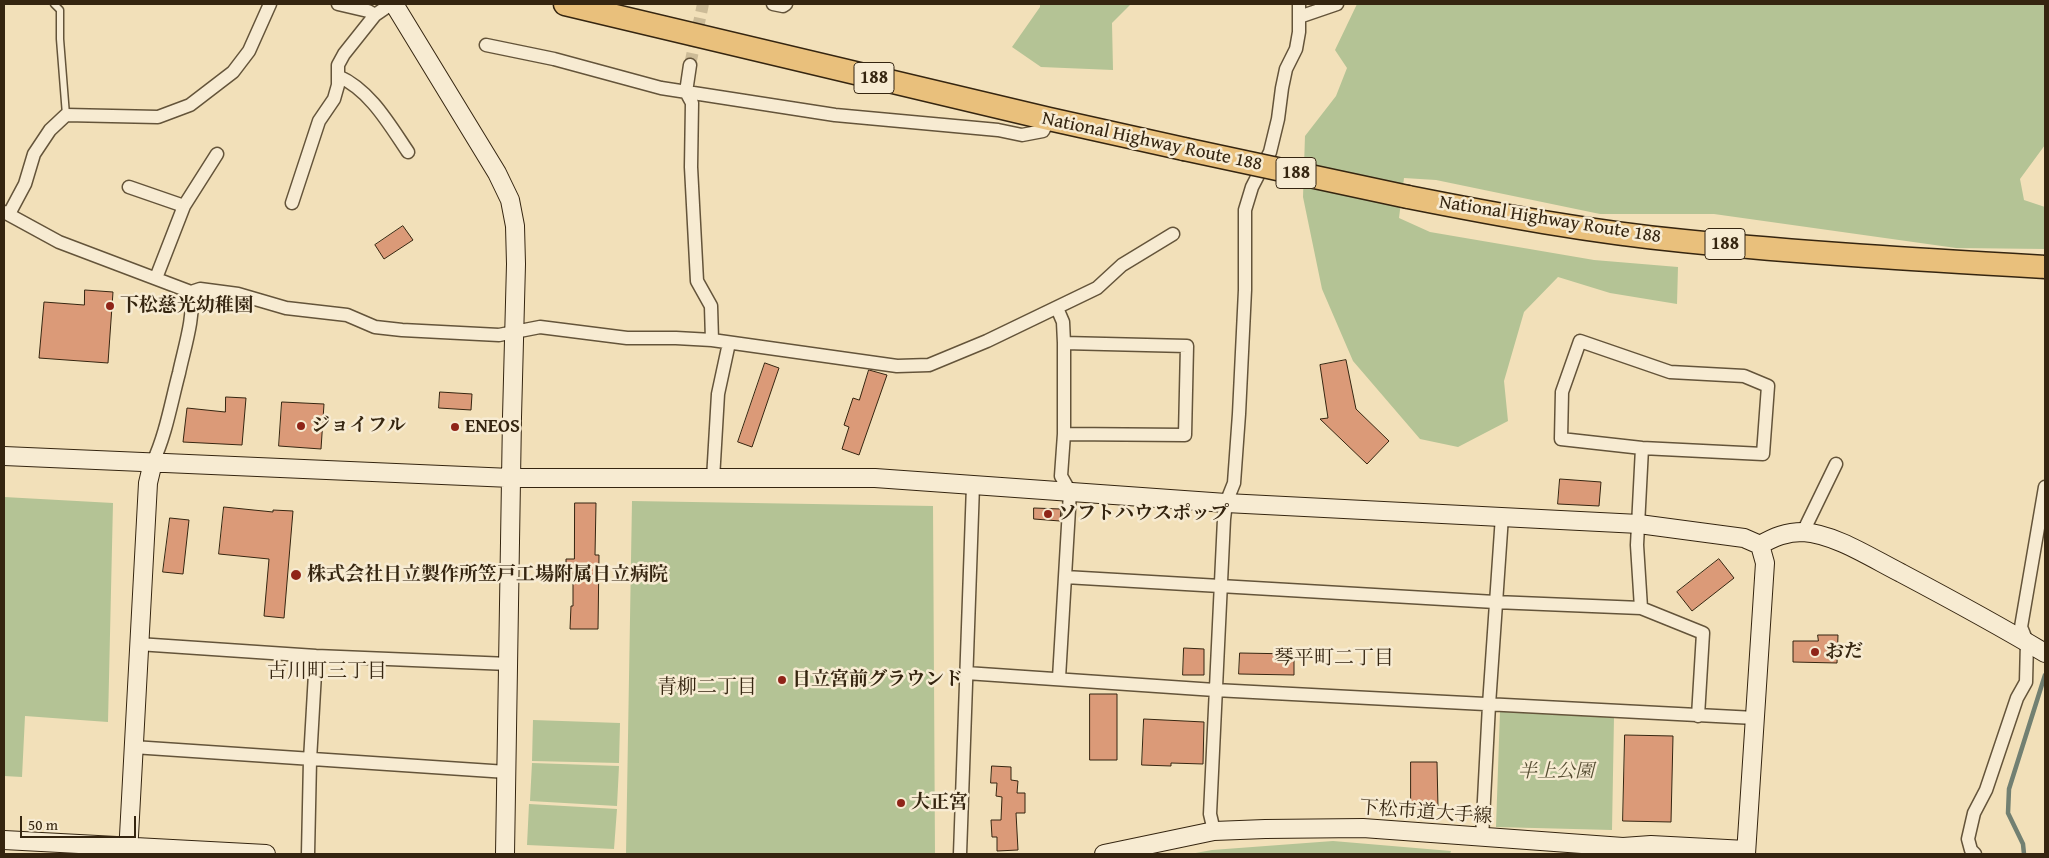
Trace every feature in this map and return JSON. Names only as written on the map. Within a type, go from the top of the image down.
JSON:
[{"type":"highway","name":"National Highway Route 188","points":[[565,4],[1049,119],[1408,197],[1515,218],[1682,241],[1901,258],[2045,266]]},
{"type":"street","points":[[270,4],[249,51],[233,72],[190,105],[158,117],[66,115],[50,130],[34,154],[25,184],[6,213],[59,242],[191,292],[200,289],[238,294],[286,308],[347,315],[375,326],[499,335],[540,327],[627,338],[712,340],[897,366],[929,364],[987,341],[1058,308],[1097,288],[1122,265],[1173,234]]},
{"type":"street","points":[[338,4],[368,11],[375,15]]},
{"type":"street","points":[[292,203],[319,122],[334,99],[338,84],[338,65],[344,54],[375,15],[393,4],[497,173],[510,200],[515,226],[516,264],[505,854]]},
{"type":"street","points":[[773,4],[783,6],[786,4]]},
{"type":"street","points":[[1214,831],[1210,814],[1220,587],[1224,518],[1226,503],[1234,482],[1239,414],[1245,290],[1245,210],[1252,187],[1270,152],[1278,119],[1286,69],[1296,49],[1299,32],[1299,10],[1337,4]]},
{"type":"street","points":[[486,45],[554,59],[661,88],[835,115],[998,130],[1022,135],[1043,131],[1049,119]]},
{"type":"street","points":[[690,65],[686,92],[692,103],[691,167],[697,281],[710,306],[712,340]]},
{"type":"street","points":[[338,76],[349,81],[374,104],[408,152]]},
{"type":"street","points":[[156,278],[184,206],[217,154]]},
{"type":"street","points":[[129,187],[184,206]]},
{"type":"street","points":[[128,850],[148,483],[153,462],[162,443],[185,345],[192,301],[191,292]]},
{"type":"street","points":[[1058,308],[1063,322],[1064,343],[1064,434],[1061,476],[1070,492],[1059,678]]},
{"type":"street","points":[[1580,342],[1670,372],[1744,376],[1768,386],[1763,454],[1642,448],[1561,439],[1562,392],[1580,342]]},
{"type":"street","points":[[714,479],[718,394],[729,343]]},
{"type":"street","points":[[1064,343],[1187,346],[1185,435],[1064,434]]},
{"type":"street","points":[[1641,608],[1637,545],[1640,524],[1642,448]]},
{"type":"street","points":[[4,456],[512,478],[875,478],[1226,503],[1640,524],[1744,538],[1760,545]]},
{"type":"street","points":[[1803,532],[1836,464]]},
{"type":"street","points":[[960,854],[973,485]]},
{"type":"street","points":[[1975,854],[1971,850],[1968,839],[1974,813],[1986,790],[2017,698],[2026,682],[2027,642],[2021,627],[2045,487]]},
{"type":"street","points":[[1482,838],[1495,602],[1502,516]]},
{"type":"street","points":[[1760,545],[1776,535],[1803,532],[1826,537],[1862,553],[2045,653]]},
{"type":"street","points":[[1746,852],[1765,563],[1760,545]]},
{"type":"street","points":[[1065,577],[1495,602],[1641,608],[1703,634],[1698,716]]},
{"type":"street","points":[[138,644],[316,656],[509,664]]},
{"type":"street","points":[[308,854],[310,760],[316,656]]},
{"type":"street","points":[[966,673],[1215,690],[1755,718]]},
{"type":"street","points":[[133,747],[506,772]]},
{"type":"street","name":"下松市道大手線","points":[[1104,854],[1126,852],[1214,831],[1363,828],[1623,851],[1651,845],[1746,852]]},
{"type":"street","points":[[4,840],[29,848],[266,854]]},
{"type":"lane","points":[[54,4],[60,10],[60,39],[66,115]]},
{"type":"green space","points":[[1040,4],[1131,4],[1112,23],[1113,70],[1041,67],[1012,47],[1040,7]]},
{"type":"green space","points":[[1357,4],[2045,4],[2045,145],[2020,179],[2024,200],[2045,207],[2045,249],[1956,248],[1714,214],[1600,214],[1436,180],[1404,178],[1399,218],[1430,232],[1594,260],[1678,267],[1677,304],[1610,293],[1558,277],[1524,312],[1504,381],[1508,421],[1458,447],[1420,439],[1353,361],[1322,289],[1303,197],[1305,136],[1336,96],[1347,68],[1335,50]]},
{"type":"green space","points":[[4,497],[113,503],[108,722],[25,716],[22,777],[4,776]]},
{"type":"green space","name":"日立宮前グラウンド","points":[[632,501],[933,506],[935,854],[626,854]]},
{"type":"green space","name":"半上公園","points":[[1500,711],[1614,717],[1612,830],[1496,827]]},
{"type":"green space","points":[[533,720],[620,723],[619,763],[532,761]]},
{"type":"green space","points":[[532,763],[619,766],[617,806],[530,801]]},
{"type":"green space","points":[[529,804],[617,809],[614,849],[527,845]]},
{"type":"green space","points":[[1333,841],[1451,851],[1450,854],[1190,854],[1212,850]]},
{"type":"building","points":[[403,226],[413,240],[384,259],[375,245]]},
{"type":"building","points":[[85,290],[113,292],[108,363],[39,358],[44,302],[84,305]]},
{"type":"building","points":[[1346,360],[1356,409],[1389,441],[1367,464],[1320,419],[1328,418],[1320,365]]},
{"type":"building","points":[[765,363],[779,368],[752,447],[738,442]]},
{"type":"building","points":[[869,370],[887,375],[859,455],[842,449],[849,427],[844,425],[853,398],[859,400]]},
{"type":"building","points":[[440,392],[472,394],[471,410],[439,408]]},
{"type":"building","points":[[226,397],[246,398],[242,445],[183,442],[187,408],[225,412]]},
{"type":"building","points":[[282,402],[324,404],[321,449],[279,446]]},
{"type":"building","points":[[1560,479],[1601,482],[1599,506],[1558,504]]},
{"type":"building","points":[[575,503],[596,503],[595,555],[599,555],[598,629],[570,629],[571,606],[573,606],[573,573],[566,573],[566,559],[574,559]]},
{"type":"building","points":[[224,507],[273,512],[273,510],[293,511],[284,618],[264,616],[269,559],[219,554]]},
{"type":"building","name":"ソフトハウスポップ","points":[[1034,508],[1061,509],[1060,521],[1034,519]]},
{"type":"building","points":[[170,518],[189,520],[183,574],[163,572]]},
{"type":"building","points":[[1719,559],[1734,578],[1692,611],[1677,592]]},
{"type":"building","name":"おだ","points":[[1818,635],[1838,635],[1837,663],[1793,662],[1793,641],[1818,641]]},
{"type":"building","points":[[1184,648],[1204,649],[1204,675],[1183,675]]},
{"type":"building","points":[[1240,653],[1294,654],[1294,675],[1239,674]]},
{"type":"building","points":[[1090,694],[1117,694],[1117,760],[1090,760]]},
{"type":"building","points":[[1144,719],[1204,722],[1203,764],[1171,763],[1171,766],[1142,765]]},
{"type":"building","points":[[1625,735],[1673,736],[1671,822],[1623,821]]},
{"type":"building","points":[[1411,762],[1437,762],[1438,808],[1411,808]]},
{"type":"building","points":[[992,766],[1011,767],[1011,780],[1018,781],[1017,793],[1025,793],[1025,813],[1016,813],[1018,850],[997,851],[997,837],[992,837],[991,820],[1001,820],[1002,797],[996,796],[997,783],[991,783]]},
{"type":"waterway","points":[[2024,854],[2023,844],[2008,813],[2009,789],[2045,675]]},
{"type":"tunnel","points":[[690,65],[703,4]]},
{"type":"place","name":"下松慈光幼稚園","points":[[110,306]]},
{"type":"place","name":"ジョイフル","points":[[301,426]]},
{"type":"place","name":"ENEOS","points":[[455,427]]},
{"type":"place","name":"ソフトハウスポップ","points":[[1048,514]]},
{"type":"place","name":"株式会社日立製作所笠戸工場附属日立病院","points":[[296,575]]},
{"type":"place","name":"おだ","points":[[1815,652]]},
{"type":"place","name":"日立宮前グラウンド","points":[[782,680]]},
{"type":"place","name":"大正宮","points":[[901,803]]},
{"type":"district","name":"琴平町二丁目","points":[[1334,659]]},
{"type":"district","name":"古川町三丁目","points":[[327,672]]},
{"type":"district","name":"青柳二丁目","points":[[707,688]]}]
